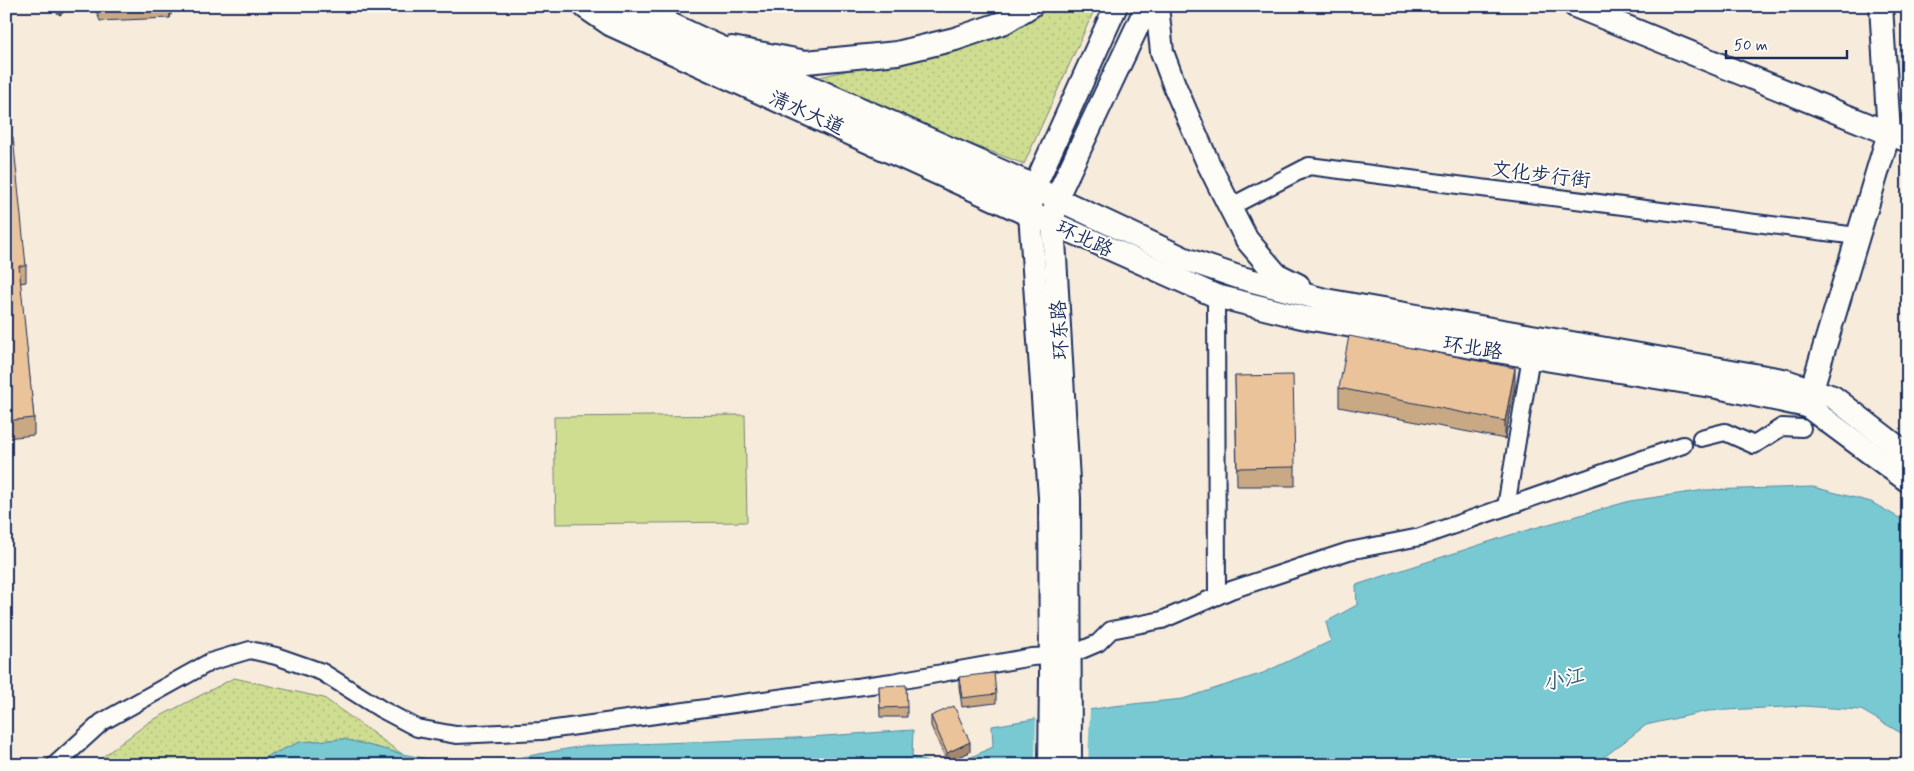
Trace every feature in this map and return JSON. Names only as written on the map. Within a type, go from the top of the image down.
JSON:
[{"type":"main road","name":"清水大道","points":[[587,6],[612,23],[1043,206]]},
{"type":"main road","name":"清水大道","points":[[627,6],[668,15],[704,42],[1043,206]]},
{"type":"main road","points":[[704,42],[806,62],[897,53],[955,39],[1004,22],[1031,6]]},
{"type":"main road","points":[[1070,765],[1061,665],[1050,497],[1043,206],[1116,6]]},
{"type":"main road","points":[[1043,206],[1147,6]]},
{"type":"main road","points":[[1157,6],[1162,52],[1175,87],[1208,163],[1247,240],[1276,274],[1325,300]]},
{"type":"main road","points":[[1575,6],[1898,137]]},
{"type":"main road","points":[[1809,398],[1857,236],[1898,137],[1881,6]]},
{"type":"main road","name":"环北路","points":[[1043,206],[1216,296],[1301,317],[1717,387],[1809,398],[1833,397],[1908,455]]},
{"type":"main road","name":"环北路","points":[[1043,206],[1238,277],[1325,300],[1783,380],[1809,398],[1908,481]]},
{"type":"main road","points":[[1050,765],[1061,665]]},
{"type":"street","name":"文化步行街","points":[[1230,207],[1309,166],[1857,236]]},
{"type":"street","points":[[1216,296],[1217,596]]},
{"type":"street","points":[[1506,507],[1532,356]]},
{"type":"street","points":[[1700,438],[1725,432],[1754,445],[1782,427],[1802,428]]},
{"type":"street","points":[[54,765],[102,722],[210,662],[250,650],[276,656],[322,672],[417,728],[456,735],[541,731],[882,683],[1032,657],[1061,665],[1098,643],[1111,630],[1162,620],[1217,596],[1349,551],[1420,537],[1684,445]]},
{"type":"green space","points":[[1035,6],[1096,6],[1024,164],[804,81],[942,47]]},
{"type":"green space","points":[[745,415],[747,522],[556,524],[554,417]]},
{"type":"green space","points":[[234,678],[324,698],[402,754],[344,739],[300,742],[247,765],[92,765],[149,722]]},
{"type":"water","name":"小江","points":[[1813,487],[1871,502],[1908,523],[1908,737],[1861,710],[1803,706],[1708,711],[1646,725],[1599,761],[1587,765],[954,765],[993,747],[992,726],[1113,706],[1183,699],[1263,673],[1331,641],[1326,622],[1357,605],[1356,585],[1510,535],[1630,501],[1705,490]]},
{"type":"water","points":[[913,730],[912,757],[936,765],[479,765],[583,746],[795,738]]},
{"type":"water","points":[[344,739],[402,754],[460,765],[247,765],[300,742]]},
{"type":"pier","points":[[1090,707],[1088,765],[1035,765],[1036,716]]},
{"type":"building","points":[[13,137],[26,266],[19,266],[34,418],[6,421],[6,138]]},
{"type":"building","points":[[1349,336],[1515,368],[1505,421],[1339,388]]},
{"type":"building","points":[[1293,375],[1295,467],[1237,468],[1235,376]]},
{"type":"building","points":[[994,673],[996,694],[962,698],[959,677]]},
{"type":"building","points":[[906,685],[907,707],[880,708],[879,686]]},
{"type":"building","points":[[954,706],[970,742],[947,753],[931,716]]}]
